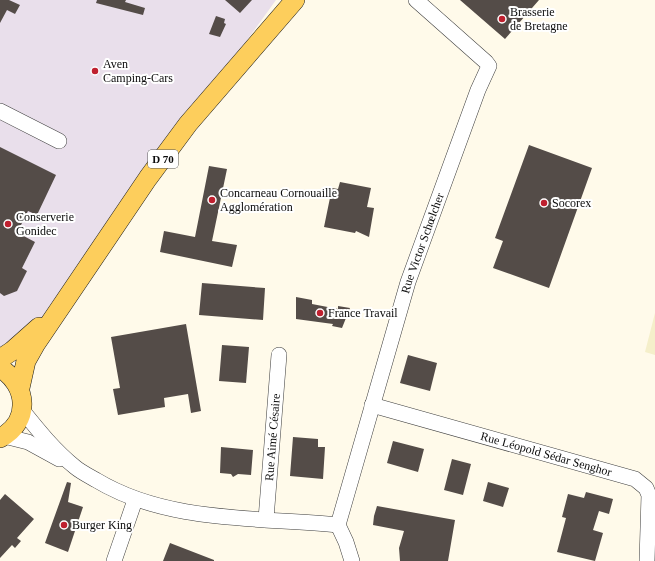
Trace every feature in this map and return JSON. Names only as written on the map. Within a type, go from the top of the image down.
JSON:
[{"type":"main road","name":"D 70","points":[[20,388],[26,361],[58,310],[97,255],[148,178],[188,124],[295,0]]},
{"type":"main road","name":"D 70","points":[[0,358],[12,351],[58,310]]},
{"type":"main road","points":[[0,368],[15,380],[20,388],[22,399],[22,410],[19,420],[13,429],[2,437]]},
{"type":"street","points":[[280,17],[296,9],[305,0]]},
{"type":"street","name":"Rue Victor Schœlcher","points":[[338,525],[408,282],[478,90],[489,66],[416,0]]},
{"type":"street","points":[[0,111],[59,141]]},
{"type":"street","name":"Rue Aimé Césaire","points":[[266,519],[279,355]]},
{"type":"street","name":"Rue Léopold Sédar Senghor","points":[[372,405],[635,479],[646,488],[649,495],[647,561]]},
{"type":"street","points":[[22,410],[37,428],[76,468]]},
{"type":"street","points":[[2,437],[28,442],[108,487],[135,500],[183,512],[338,525],[346,542],[352,561]]},
{"type":"street","points":[[114,561],[135,500]]},
{"type":"shaded area","points":[[0,0],[276,0],[166,153],[0,374]]},
{"type":"shaded area","points":[[655,313],[655,355],[645,352]]},
{"type":"building","points":[[0,0],[9,0],[20,5],[15,14],[7,10],[0,23]]},
{"type":"building","points":[[97,0],[126,0],[125,2],[145,8],[143,15],[96,3]]},
{"type":"building","points":[[225,0],[252,0],[240,13]]},
{"type":"building","name":"Brasserie de Bretagne","points":[[460,0],[539,0],[505,39]]},
{"type":"building","points":[[216,16],[225,19],[224,23],[226,24],[220,37],[209,34]]},
{"type":"building","name":"Socorex","points":[[529,145],[592,168],[549,288],[493,268],[503,241],[495,238]]},
{"type":"building","name":"Conserverie Gonidec","points":[[0,147],[56,175],[37,215],[28,211],[20,227],[18,233],[35,242],[22,268],[27,271],[17,291],[4,296],[0,293]]},
{"type":"building","name":"Concarneau Cornouaille Agglomération","points":[[209,166],[227,169],[212,241],[237,245],[232,267],[160,252],[164,231],[195,237]]},
{"type":"building","points":[[340,182],[371,188],[367,207],[374,208],[369,237],[356,231],[355,233],[324,227],[332,188],[338,189]]},
{"type":"building","points":[[202,283],[265,288],[263,320],[199,315]]},
{"type":"building","points":[[296,297],[312,300],[312,304],[338,309],[338,306],[350,308],[342,328],[332,326],[333,324],[296,319]]},
{"type":"building","points":[[186,324],[201,411],[191,413],[188,394],[164,398],[165,407],[118,415],[113,389],[120,388],[111,337]]},
{"type":"building","points":[[222,345],[249,347],[246,383],[219,381]]},
{"type":"building","points":[[408,355],[437,363],[430,391],[400,383]]},
{"type":"building","points":[[293,437],[318,439],[318,447],[325,447],[323,479],[290,476]]},
{"type":"building","points":[[393,441],[424,449],[418,472],[387,463]]},
{"type":"building","points":[[221,447],[253,450],[251,475],[238,474],[233,477],[231,474],[220,473]]},
{"type":"building","points":[[452,459],[471,464],[463,495],[444,490]]},
{"type":"building","name":"Burger King","points":[[67,482],[71,483],[68,502],[83,507],[68,552],[45,543]]},
{"type":"building","points":[[488,482],[509,488],[503,507],[483,501]]},
{"type":"building","points":[[586,492],[613,499],[609,514],[599,511],[593,530],[603,533],[595,561],[557,552],[566,518],[562,517],[568,494],[584,498]]},
{"type":"building","points":[[5,494],[34,519],[17,538],[21,541],[15,548],[12,545],[0,558],[0,500]]},
{"type":"building","points":[[377,506],[455,520],[448,561],[400,561],[399,548],[404,531],[373,525]]},
{"type":"building","points":[[170,543],[214,560],[214,561],[163,561]]},
{"type":"place","name":"Brasserie de Bretagne","points":[[502,19]]},
{"type":"place","name":"Aven Camping-Cars","points":[[95,71]]},
{"type":"place","name":"Concarneau Cornouaille Agglomération","points":[[212,200]]},
{"type":"place","name":"Socorex","points":[[544,203]]},
{"type":"place","name":"Conserverie Gonidec","points":[[8,224]]},
{"type":"place","name":"France Travail","points":[[320,313]]},
{"type":"place","name":"Burger King","points":[[64,525]]}]
